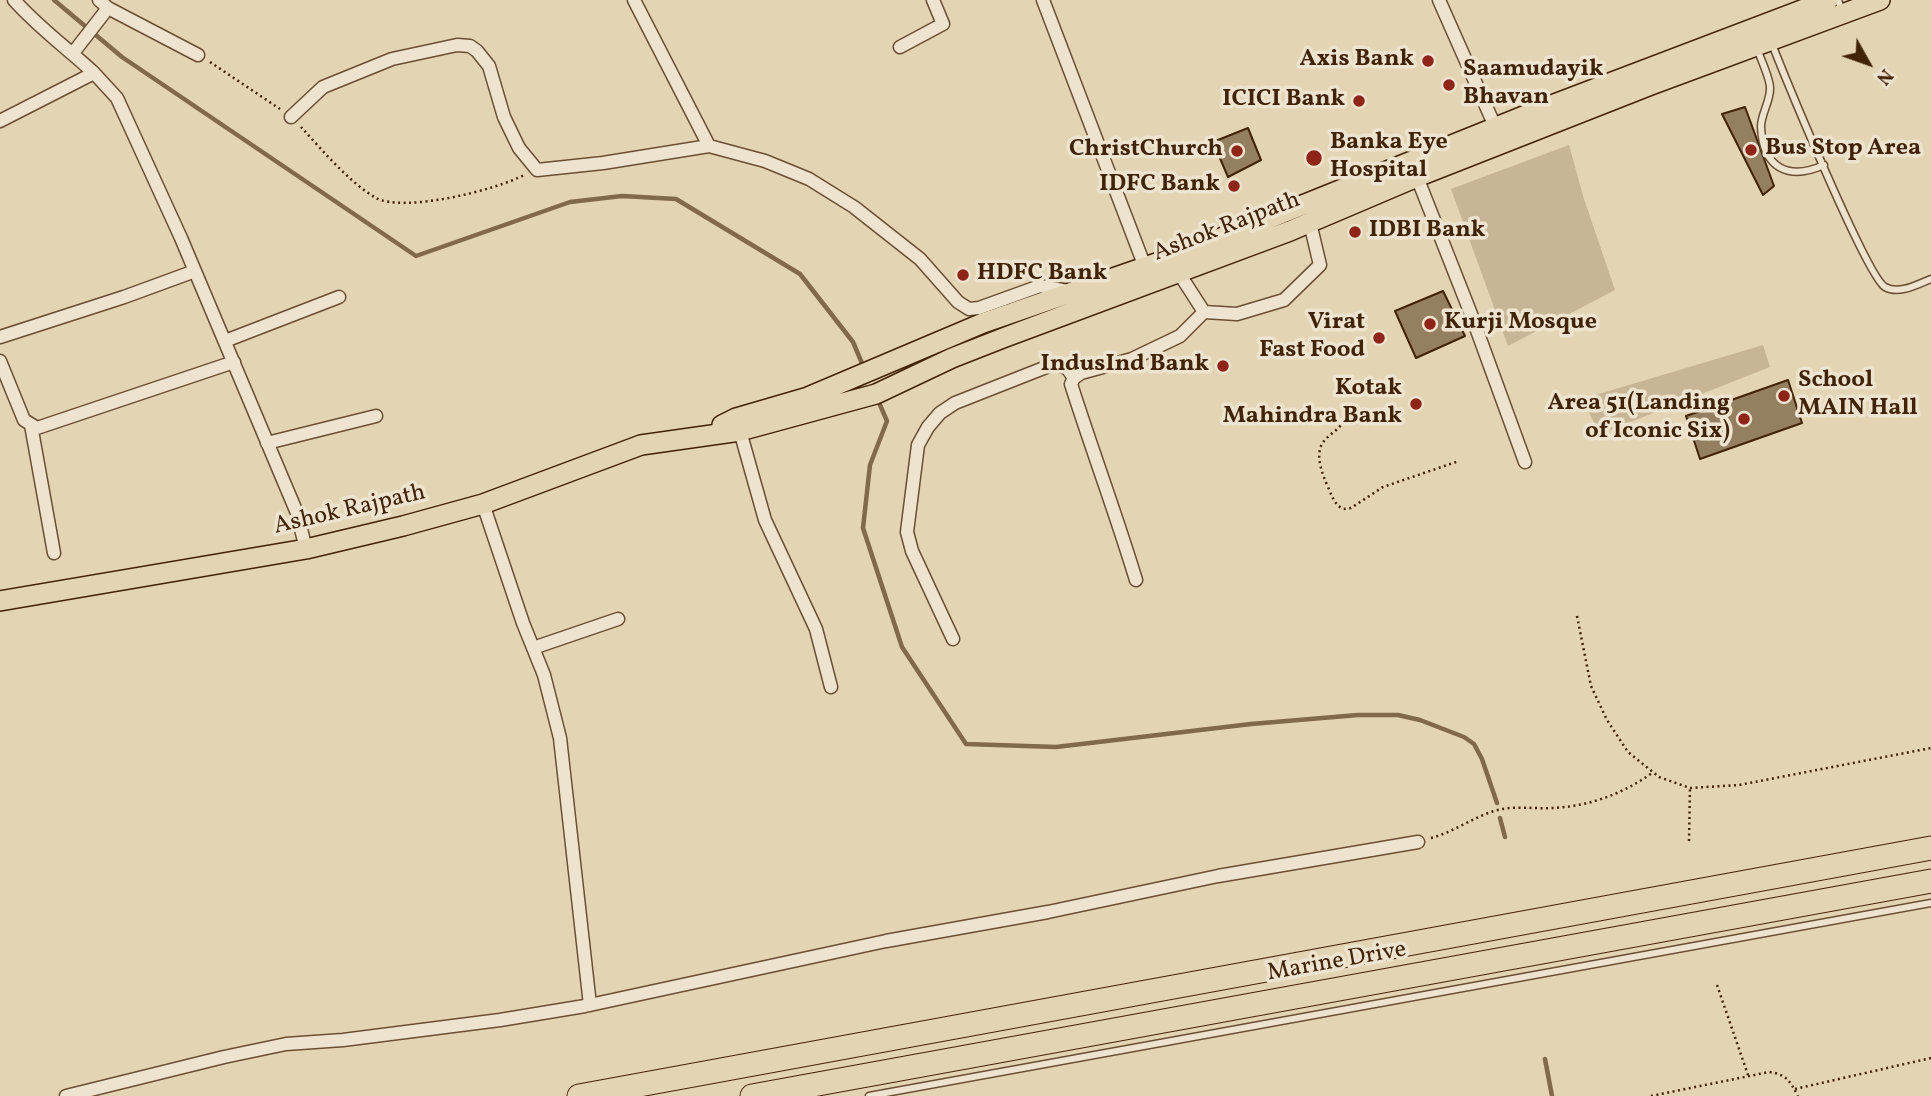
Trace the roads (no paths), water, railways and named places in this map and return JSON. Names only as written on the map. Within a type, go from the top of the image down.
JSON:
[{"type":"highway","name":"Marine Drive","points":[[579,1096],[1931,848]]},
{"type":"highway","name":"Marine Drive","points":[[752,1096],[1931,881]]},
{"type":"main road","name":"Ashok Rajpath","points":[[1499,136],[1698,48],[1828,0]]},
{"type":"main road","name":"Ashok Rajpath","points":[[702,435],[736,418],[808,397],[945,338],[1075,292],[1174,265],[1499,136],[1763,44],[1840,7],[1880,0]]},
{"type":"main road","name":"Ashok Rajpath","points":[[1220,248],[1310,223],[1415,169]]},
{"type":"main road","name":"Ashok Rajpath","points":[[0,601],[306,549],[483,504],[640,445],[740,430],[823,410],[876,394],[1141,274]]},
{"type":"street","points":[[15,0],[46,33],[75,49],[117,98],[234,362],[297,513],[306,549]]},
{"type":"street","points":[[634,0],[709,146]]},
{"type":"street","points":[[900,47],[943,24],[933,0]]},
{"type":"street","points":[[1043,0],[1141,274]]},
{"type":"street","points":[[1440,0],[1499,136]]},
{"type":"street","points":[[75,49],[99,19],[104,4],[198,55]]},
{"type":"street","points":[[291,117],[323,87],[392,59],[457,45],[470,46],[489,66],[503,117],[519,148],[537,170],[709,146],[786,168],[854,207],[920,259],[958,302],[969,309],[979,308],[1040,286],[1075,292]]},
{"type":"street","points":[[0,121],[94,73]]},
{"type":"street","points":[[1415,169],[1525,461]]},
{"type":"street","points":[[1136,580],[1118,519],[1107,496],[1071,384],[1081,373],[1132,359],[1180,336],[1204,312],[1237,314],[1284,300],[1320,265],[1310,223]]},
{"type":"street","points":[[1174,265],[1204,312]]},
{"type":"street","points":[[0,337],[124,298],[195,271]]},
{"type":"street","points":[[225,341],[339,297]]},
{"type":"street","points":[[0,362],[24,420],[37,428],[234,362]]},
{"type":"street","points":[[953,639],[912,551],[908,532],[918,445],[934,420],[956,403],[1054,364],[1067,368],[1074,378]]},
{"type":"street","points":[[267,443],[376,416]]},
{"type":"street","points":[[31,425],[54,553]]},
{"type":"street","points":[[740,430],[765,520],[816,629],[831,687]]},
{"type":"street","points":[[483,504],[544,675],[560,738],[590,1005]]},
{"type":"street","points":[[533,648],[618,619]]},
{"type":"street","points":[[66,1096],[225,1056],[286,1044],[343,1040],[487,1022],[590,1005],[886,941],[1048,912],[1218,876],[1418,842]]},
{"type":"lane","points":[[1763,44],[1877,279],[1885,287],[1900,290],[1931,279]]},
{"type":"lane","points":[[1763,44],[1771,89],[1761,125],[1765,148],[1774,163],[1787,172],[1806,173],[1824,165]]},
{"type":"lane","points":[[869,1096],[1931,903]]},
{"type":"waterway","points":[[54,0],[122,57],[416,256],[570,202],[622,196],[676,199],[800,274],[853,342],[864,368]]},
{"type":"waterway","points":[[877,398],[887,421],[870,465],[863,528],[902,647],[966,744],[1056,747],[1251,724],[1358,715],[1398,715],[1420,720],[1464,737],[1474,744],[1497,803]]},
{"type":"waterway","points":[[1500,818],[1505,837]]},
{"type":"waterway","points":[[1545,1059],[1552,1096]]},
{"type":"place","name":"Axis Bank","points":[[1428,61]]},
{"type":"place","name":"Saamudayik Bhavan","points":[[1449,85]]},
{"type":"place","name":"ICICI Bank","points":[[1359,101]]},
{"type":"place","name":"Bus Stop Area","points":[[1751,150]]},
{"type":"place","name":"ChristChurch","points":[[1237,151]]},
{"type":"place","name":"Banka Eye Hospital","points":[[1314,158]]},
{"type":"place","name":"IDFC Bank","points":[[1234,186]]},
{"type":"place","name":"IDBI Bank","points":[[1355,232]]},
{"type":"place","name":"HDFC Bank","points":[[963,275]]},
{"type":"place","name":"Kurji Mosque","points":[[1430,324]]},
{"type":"place","name":"Virat Fast Food","points":[[1379,338]]},
{"type":"place","name":"IndusInd Bank","points":[[1223,366]]},
{"type":"place","name":"School MAIN Hall","points":[[1784,396]]},
{"type":"place","name":"Kotak Mahindra Bank","points":[[1416,404]]},
{"type":"place","name":"Area 51(Landing of Iconic Six)","points":[[1744,419]]}]
